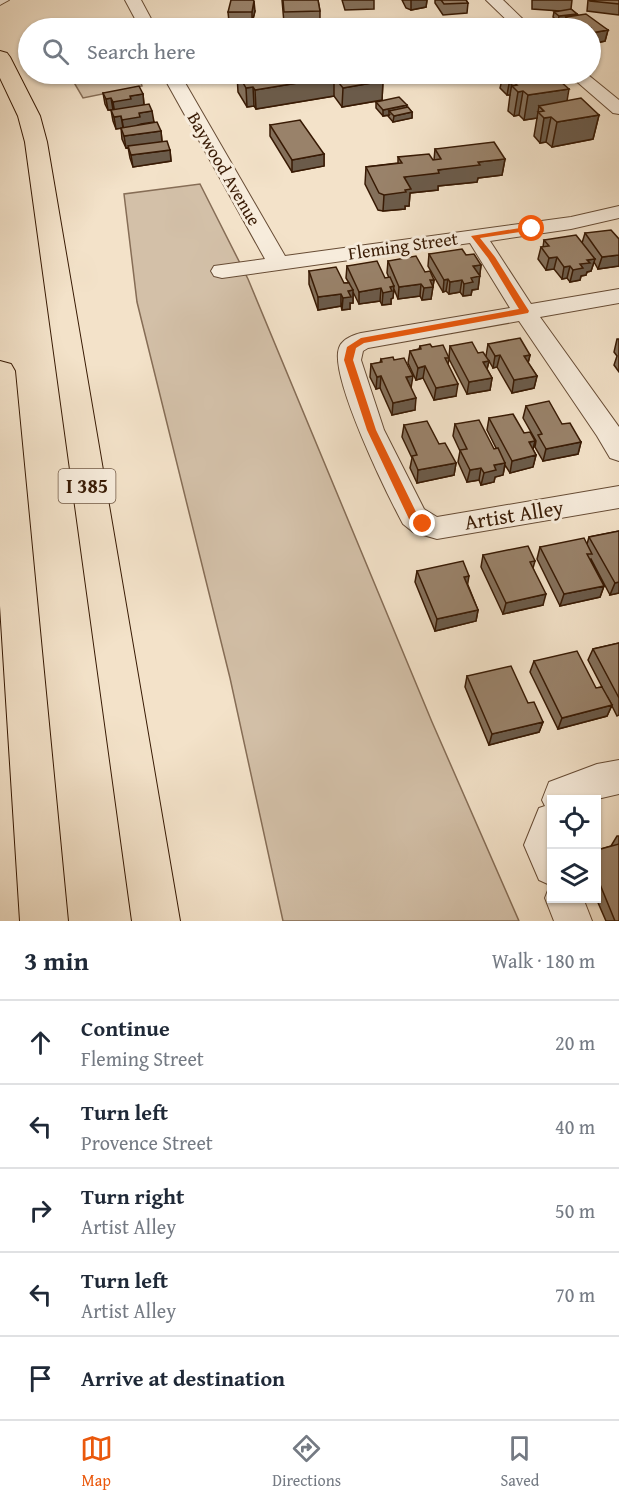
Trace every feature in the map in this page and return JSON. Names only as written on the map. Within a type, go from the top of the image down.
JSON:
[{"type":"highway","name":"I 385","points":[[0,57],[29,116],[36,142],[156,921]]},
{"type":"highway","points":[[0,371],[44,921]]},
{"type":"street","points":[[133,0],[142,18]]},
{"type":"street","points":[[494,0],[513,18]]},
{"type":"street","name":"Baywood Avenue","points":[[177,84],[278,263]]},
{"type":"street","points":[[589,84],[619,109]]},
{"type":"street","name":"Fleming Street","points":[[222,271],[571,223],[619,212]]},
{"type":"street","points":[[475,236],[525,311],[615,437]]},
{"type":"street","points":[[525,311],[619,296]]},
{"type":"street","name":"Artist Alley","points":[[525,311],[361,341],[351,347],[349,360],[371,430],[413,516],[423,524],[437,528],[619,497]]},
{"type":"street","points":[[562,795],[597,781],[619,777]]},
{"type":"street","points":[[547,832],[542,844],[547,856]]},
{"type":"street","points":[[566,903],[573,921]]},
{"type":"shaded area","points":[[75,84],[141,84],[142,86],[83,98]]},
{"type":"shaded area","points":[[200,184],[248,279],[432,722],[519,921],[283,921],[230,678],[137,302],[124,194]]},
{"type":"building","points":[[231,0],[253,0],[252,12],[228,12]]},
{"type":"building","points":[[283,0],[318,0],[320,11],[284,12]]},
{"type":"building","points":[[441,0],[466,0],[468,3],[444,4]]},
{"type":"building","points":[[619,0],[619,4],[590,1]]},
{"type":"building","points":[[571,9],[577,14],[559,16],[554,12]]},
{"type":"building","points":[[586,14],[592,18],[567,18]]},
{"type":"building","points":[[244,84],[291,84],[255,90],[253,87],[246,88]]},
{"type":"building","points":[[340,84],[366,84],[343,88]]},
{"type":"building","points":[[563,84],[569,89],[528,95],[523,91],[518,92],[512,86]]},
{"type":"building","points":[[139,86],[143,94],[130,96],[131,99],[113,102],[111,98],[106,99],[103,93]]},
{"type":"building","points":[[399,97],[407,105],[383,110],[376,102]]},
{"type":"building","points":[[581,98],[599,115],[557,122],[551,117],[544,118],[538,112],[544,111],[539,106]]},
{"type":"building","points":[[149,104],[152,111],[139,113],[140,117],[122,120],[121,116],[114,117],[111,110]]},
{"type":"building","points":[[408,107],[412,112],[394,116],[389,111]]},
{"type":"building","points":[[300,120],[324,154],[292,160],[270,125]]},
{"type":"building","points":[[157,122],[161,131],[124,136],[121,128]]},
{"type":"building","points":[[167,141],[170,150],[131,155],[128,146]]},
{"type":"building","points":[[494,142],[505,159],[478,162],[480,165],[438,170],[439,173],[404,177],[411,189],[405,190],[406,192],[384,195],[379,193],[366,167],[402,163],[398,157],[429,154],[433,160],[441,159],[435,149]]},
{"type":"building","points":[[611,230],[619,239],[619,255],[602,257],[585,233]]},
{"type":"building","points":[[576,235],[595,259],[587,260],[590,263],[580,264],[583,268],[573,270],[570,266],[564,267],[557,257],[549,258],[541,247],[549,246],[544,240]]},
{"type":"building","points":[[462,249],[466,255],[474,254],[481,265],[473,266],[480,276],[471,278],[473,282],[464,284],[462,280],[450,282],[448,279],[444,280],[429,254]]},
{"type":"building","points":[[416,256],[425,272],[430,271],[434,280],[430,280],[433,287],[424,288],[421,284],[399,287],[388,261]]},
{"type":"building","points":[[377,261],[385,278],[390,277],[394,286],[390,287],[392,291],[383,293],[381,288],[359,292],[347,266]]},
{"type":"building","points":[[336,267],[344,283],[349,283],[353,290],[348,291],[351,297],[343,298],[341,294],[318,297],[309,271]]},
{"type":"building","points":[[520,338],[530,355],[524,356],[537,376],[514,380],[500,355],[495,356],[488,344]]},
{"type":"building","points":[[472,342],[478,353],[483,352],[489,361],[483,362],[492,378],[469,382],[450,346]]},
{"type":"building","points":[[430,344],[432,347],[443,345],[449,358],[445,358],[458,384],[436,388],[425,366],[418,368],[410,351]]},
{"type":"building","points":[[393,357],[394,360],[404,358],[413,376],[406,377],[416,398],[393,403],[381,376],[377,377],[371,364]]},
{"type":"building","points":[[549,401],[562,424],[570,423],[581,442],[546,449],[538,435],[542,434],[526,406]]},
{"type":"building","points":[[513,414],[524,433],[530,432],[535,441],[529,442],[536,455],[512,461],[489,418]]},
{"type":"building","points":[[479,420],[494,449],[498,448],[505,463],[494,465],[496,470],[484,473],[481,468],[470,470],[460,450],[467,449],[455,424]]},
{"type":"building","points":[[427,421],[439,444],[445,443],[456,463],[418,470],[412,456],[417,455],[404,425]]},
{"type":"building","points":[[619,531],[619,582],[615,583],[589,537]]},
{"type":"building","points":[[584,538],[592,554],[587,554],[604,586],[564,594],[540,547]]},
{"type":"building","points":[[528,546],[535,561],[530,562],[546,594],[506,603],[483,555]]},
{"type":"building","points":[[463,561],[469,576],[464,577],[478,610],[437,619],[417,571]]},
{"type":"building","points":[[619,643],[619,698],[593,649]]},
{"type":"building","points":[[577,651],[596,688],[602,687],[612,705],[562,718],[534,661]]},
{"type":"building","points":[[511,666],[528,703],[534,702],[543,722],[492,734],[467,676]]},
{"type":"building","points":[[619,844],[619,921],[615,921],[601,887],[601,849]]},
{"type":"route","points":[[423,524],[413,516],[371,430],[349,360],[351,347],[361,341],[525,311],[475,236],[532,229]]}]
